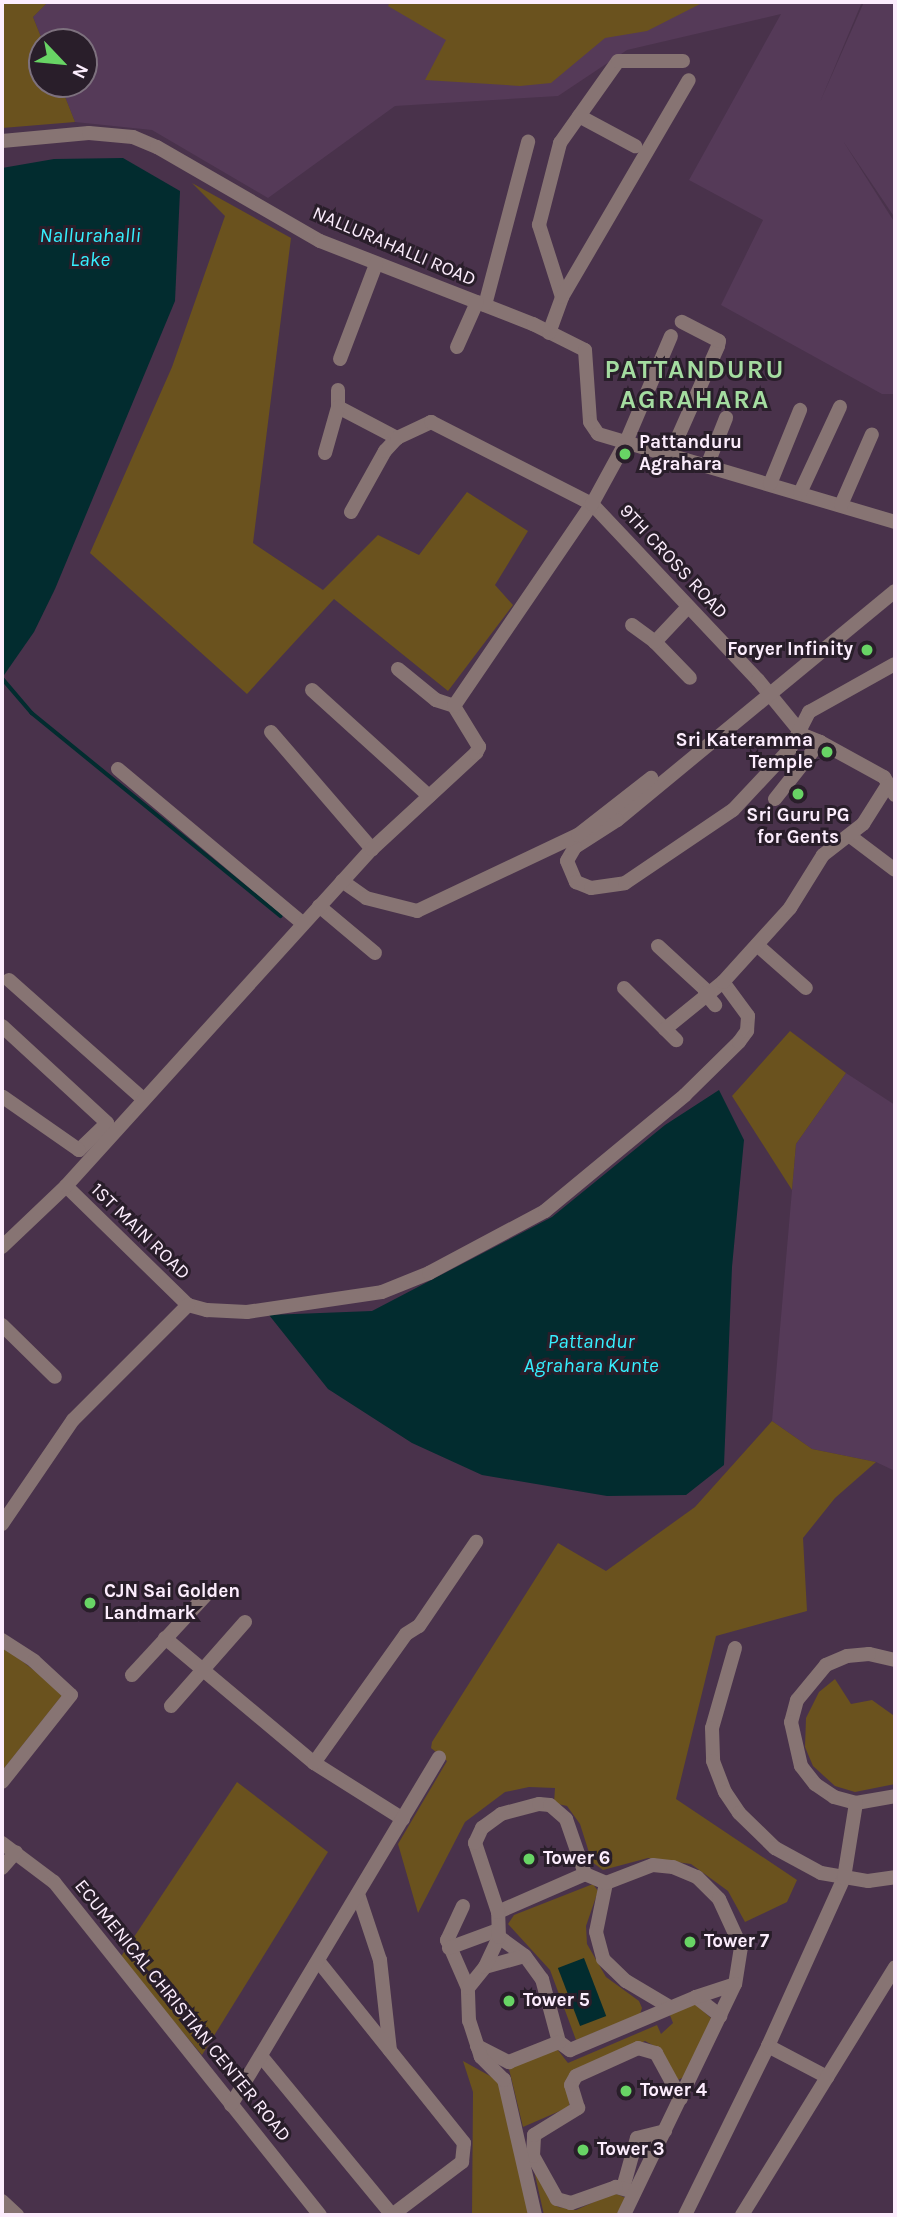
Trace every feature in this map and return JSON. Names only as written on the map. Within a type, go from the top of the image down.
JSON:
[{"type":"street","points":[[562,297],[539,225],[559,143],[618,61],[683,61]]},
{"type":"street","points":[[549,333],[562,297],[690,80]]},
{"type":"street","points":[[579,116],[635,146]]},
{"type":"street","name":"NALLURAHALLI ROAD","points":[[2,141],[89,133],[133,137],[320,241],[549,333],[584,350],[589,359],[592,430],[626,442]]},
{"type":"street","points":[[457,347],[481,304],[528,142]]},
{"type":"street","points":[[340,359],[376,264]]},
{"type":"street","points":[[670,455],[719,341],[682,322]]},
{"type":"street","points":[[454,706],[592,504],[626,442],[671,336]]},
{"type":"street","points":[[325,453],[338,407],[338,390]]},
{"type":"street","points":[[338,407],[397,438],[351,512]]},
{"type":"street","points":[[800,493],[840,407]]},
{"type":"street","points":[[769,484],[800,410]]},
{"type":"street","points":[[707,466],[726,418]]},
{"type":"street","name":"9TH CROSS ROAD","points":[[397,438],[431,422],[592,504],[623,533],[687,608],[769,694],[799,730],[878,773],[891,791]]},
{"type":"street","points":[[841,505],[873,434]]},
{"type":"street","points":[[626,442],[895,523]]},
{"type":"street","points":[[895,591],[617,820],[575,846],[567,861],[576,882],[591,888],[625,884],[733,810],[762,784],[821,703],[895,664]]},
{"type":"street","points":[[655,642],[687,608]]},
{"type":"street","points":[[632,625],[655,642],[690,678]]},
{"type":"street","points":[[3,1097],[79,1150],[97,1141],[144,1099],[302,922],[372,849],[479,747],[454,706],[436,700],[398,669]]},
{"type":"street","points":[[312,690],[429,796]]},
{"type":"street","points":[[271,733],[372,849]]},
{"type":"street","points":[[775,799],[820,742]]},
{"type":"street","points":[[342,881],[366,898],[417,911],[578,835],[686,752]]},
{"type":"street","points":[[118,769],[302,922]]},
{"type":"street","points":[[665,1029],[706,992],[723,982],[797,898],[817,862],[850,836],[891,791]]},
{"type":"street","points":[[850,836],[895,870]]},
{"type":"street","points":[[319,906],[375,953]]},
{"type":"street","points":[[757,945],[806,988]]},
{"type":"street","points":[[658,946],[706,992],[715,1005]]},
{"type":"street","points":[[9,979],[144,1099]]},
{"type":"street","points":[[2,1524],[73,1420],[188,1305],[235,1314],[383,1292],[513,1230],[545,1211],[739,1042],[747,1031],[747,1016],[723,982]]},
{"type":"street","points":[[624,988],[676,1040]]},
{"type":"street","points":[[2,1026],[107,1123],[66,1186],[2,1247]]},
{"type":"street","name":"1ST MAIN ROAD","points":[[66,1186],[188,1305]]},
{"type":"street","points":[[2,1325],[55,1377]]},
{"type":"street","points":[[314,1763],[406,1634],[419,1626],[475,1542]]},
{"type":"street","points":[[132,1675],[205,1596]]},
{"type":"street","points":[[171,1706],[246,1622]]},
{"type":"street","points":[[165,1638],[314,1763],[403,1819]]},
{"type":"street","points":[[2,1640],[34,1661],[71,1695],[2,1782]]},
{"type":"street","points":[[735,1648],[712,1728],[713,1761],[724,1792],[755,1831],[775,1848],[821,1873],[844,1878],[895,1878]]},
{"type":"street","points":[[895,1660],[869,1654],[846,1656],[826,1665],[797,1700],[792,1734],[801,1766],[825,1790],[856,1803],[895,1796]]},
{"type":"street","points":[[231,2105],[439,1758]]},
{"type":"street","points":[[685,2215],[768,2046],[844,1878],[856,1803]]},
{"type":"street","points":[[468,1988],[485,1967],[499,1934],[498,1912],[475,1843],[482,1828],[501,1814],[539,1804],[559,1811],[585,1874],[606,1883],[653,1865],[673,1867],[709,1886],[741,1947],[735,1984],[665,2131],[628,2190],[571,2203],[557,2199],[533,2156],[534,2135]]},
{"type":"street","name":"ECUMENICAL CHRISTIAN CENTER ROAD","points":[[2,1843],[54,1882],[320,2215]]},
{"type":"street","points":[[2,1868],[16,1852]]},
{"type":"street","points":[[498,1912],[585,1874]]},
{"type":"street","points":[[606,1883],[596,1932],[603,1959],[626,1981],[668,2006]]},
{"type":"street","points":[[358,1894],[380,1960],[390,2050]]},
{"type":"street","points":[[463,1906],[448,1931],[449,1948],[468,1988],[469,2021],[481,2057],[504,2080],[535,2215]]},
{"type":"street","points":[[449,1948],[499,1934]]},
{"type":"street","points":[[499,1934],[525,1956],[542,1979],[559,2042]]},
{"type":"street","points":[[485,1967],[525,1956]]},
{"type":"street","points":[[261,2056],[393,2215],[462,2162],[466,2150],[318,1961]]},
{"type":"street","points":[[742,2215],[895,1967]]},
{"type":"street","points":[[477,2046],[509,2062],[559,2042],[577,2049],[668,2006],[735,1984]]},
{"type":"street","points":[[696,1997],[720,2015]]},
{"type":"street","points":[[768,2046],[827,2077]]},
{"type":"street","points":[[517,2138],[534,2135],[578,2108],[571,2085],[576,2076],[638,2048],[656,2053],[681,2099]]},
{"type":"street","points":[[624,2215],[637,2138],[665,2131]]},
{"type":"street","points":[[2,2201],[17,2215]]},
{"type":"shaded area","points":[[2,2],[48,2],[33,17],[37,28],[28,28],[28,98],[66,98],[75,122],[2,128]]},
{"type":"shaded area","points":[[48,2],[862,2],[820,102],[864,2],[895,2],[895,218],[843,141],[895,223],[895,394],[882,394],[721,305],[763,220],[689,180],[781,14],[627,50],[558,96],[395,106],[268,198],[152,130],[75,122],[66,98],[98,98],[98,28],[37,28],[33,17]]},
{"type":"shaded area","points":[[390,2],[704,2],[647,31],[605,38],[551,83],[520,86],[425,80],[446,40],[388,6]]},
{"type":"shaded area","points":[[192,183],[291,238],[253,543],[323,590],[378,535],[419,555],[467,492],[528,531],[495,585],[513,605],[448,691],[334,599],[247,694],[90,553],[172,367],[225,216]]},
{"type":"shaded area","points":[[790,1031],[846,1073],[796,1144],[792,1190],[732,1096]]},
{"type":"shaded area","points":[[846,1073],[895,1105],[895,1471],[876,1462],[812,1449],[772,1421],[796,1144]]},
{"type":"shaded area","points":[[772,1421],[812,1449],[876,1462],[835,1498],[803,1538],[807,1611],[716,1636],[676,1799],[797,1880],[787,1902],[745,1922],[728,1891],[691,1864],[648,1858],[603,1870],[592,1862],[580,1824],[567,1806],[554,1803],[555,1788],[529,1787],[505,1792],[465,1822],[418,1913],[398,1844],[447,1761],[431,1748],[432,1742],[558,1543],[606,1571],[695,1507]]},
{"type":"shaded area","points":[[2,1646],[64,1693],[2,1771]]},
{"type":"shaded area","points":[[835,1679],[851,1704],[872,1700],[893,1715],[895,1784],[855,1792],[835,1786],[813,1766],[805,1747],[806,1718],[819,1692]]},
{"type":"shaded area","points":[[237,1782],[328,1852],[202,2055],[120,1958]]},
{"type":"shaded area","points":[[593,1884],[598,1891],[586,1926],[587,1944],[606,1977],[639,2001],[642,2008],[640,2014],[576,2040],[550,1970],[508,1924],[514,1915]]},
{"type":"shaded area","points":[[694,2003],[712,2019],[684,2077],[676,2081],[662,2050],[645,2041],[572,2072],[569,2107],[523,2127],[509,2069],[557,2049],[568,2063],[657,2025],[661,2034],[673,2023],[668,2010]]},
{"type":"shaded area","points":[[463,2061],[499,2081],[531,2215],[472,2215],[473,2092]]},
{"type":"shaded area","points":[[533,2166],[558,2207],[576,2210],[614,2193],[626,2198],[621,2215],[544,2215]]},
{"type":"water","name":"Nallurahalli Lake","points":[[123,158],[180,191],[175,301],[55,589],[34,632],[2,678],[2,168],[54,159]]},
{"type":"water","name":"Pattandur Agrahara Kunte","points":[[719,1090],[744,1140],[732,1267],[724,1465],[686,1495],[607,1496],[482,1475],[412,1443],[328,1389],[269,1315],[372,1311],[552,1217],[665,1125]]},
{"type":"water","points":[[584,1958],[606,2016],[580,2026],[558,1968]]},
{"type":"waterway","points":[[2,678],[32,713],[281,916]]},
{"type":"place","name":"Pattanduru Agrahara","points":[[625,454]]},
{"type":"place","name":"Foryer Infinity","points":[[867,650]]},
{"type":"place","name":"Sri Kateramma Temple","points":[[827,752]]},
{"type":"place","name":"Sri Guru PG for Gents","points":[[798,794]]},
{"type":"place","name":"CJN Sai Golden Landmark","points":[[90,1603]]},
{"type":"place","name":"Tower 6","points":[[529,1859]]},
{"type":"place","name":"Tower 7","points":[[690,1942]]},
{"type":"place","name":"Tower 5","points":[[509,2001]]},
{"type":"place","name":"Tower 4","points":[[626,2091]]},
{"type":"place","name":"Tower 3","points":[[583,2150]]},
{"type":"district","name":"PATTANDURU AGRAHARA","points":[[695,385]]}]
